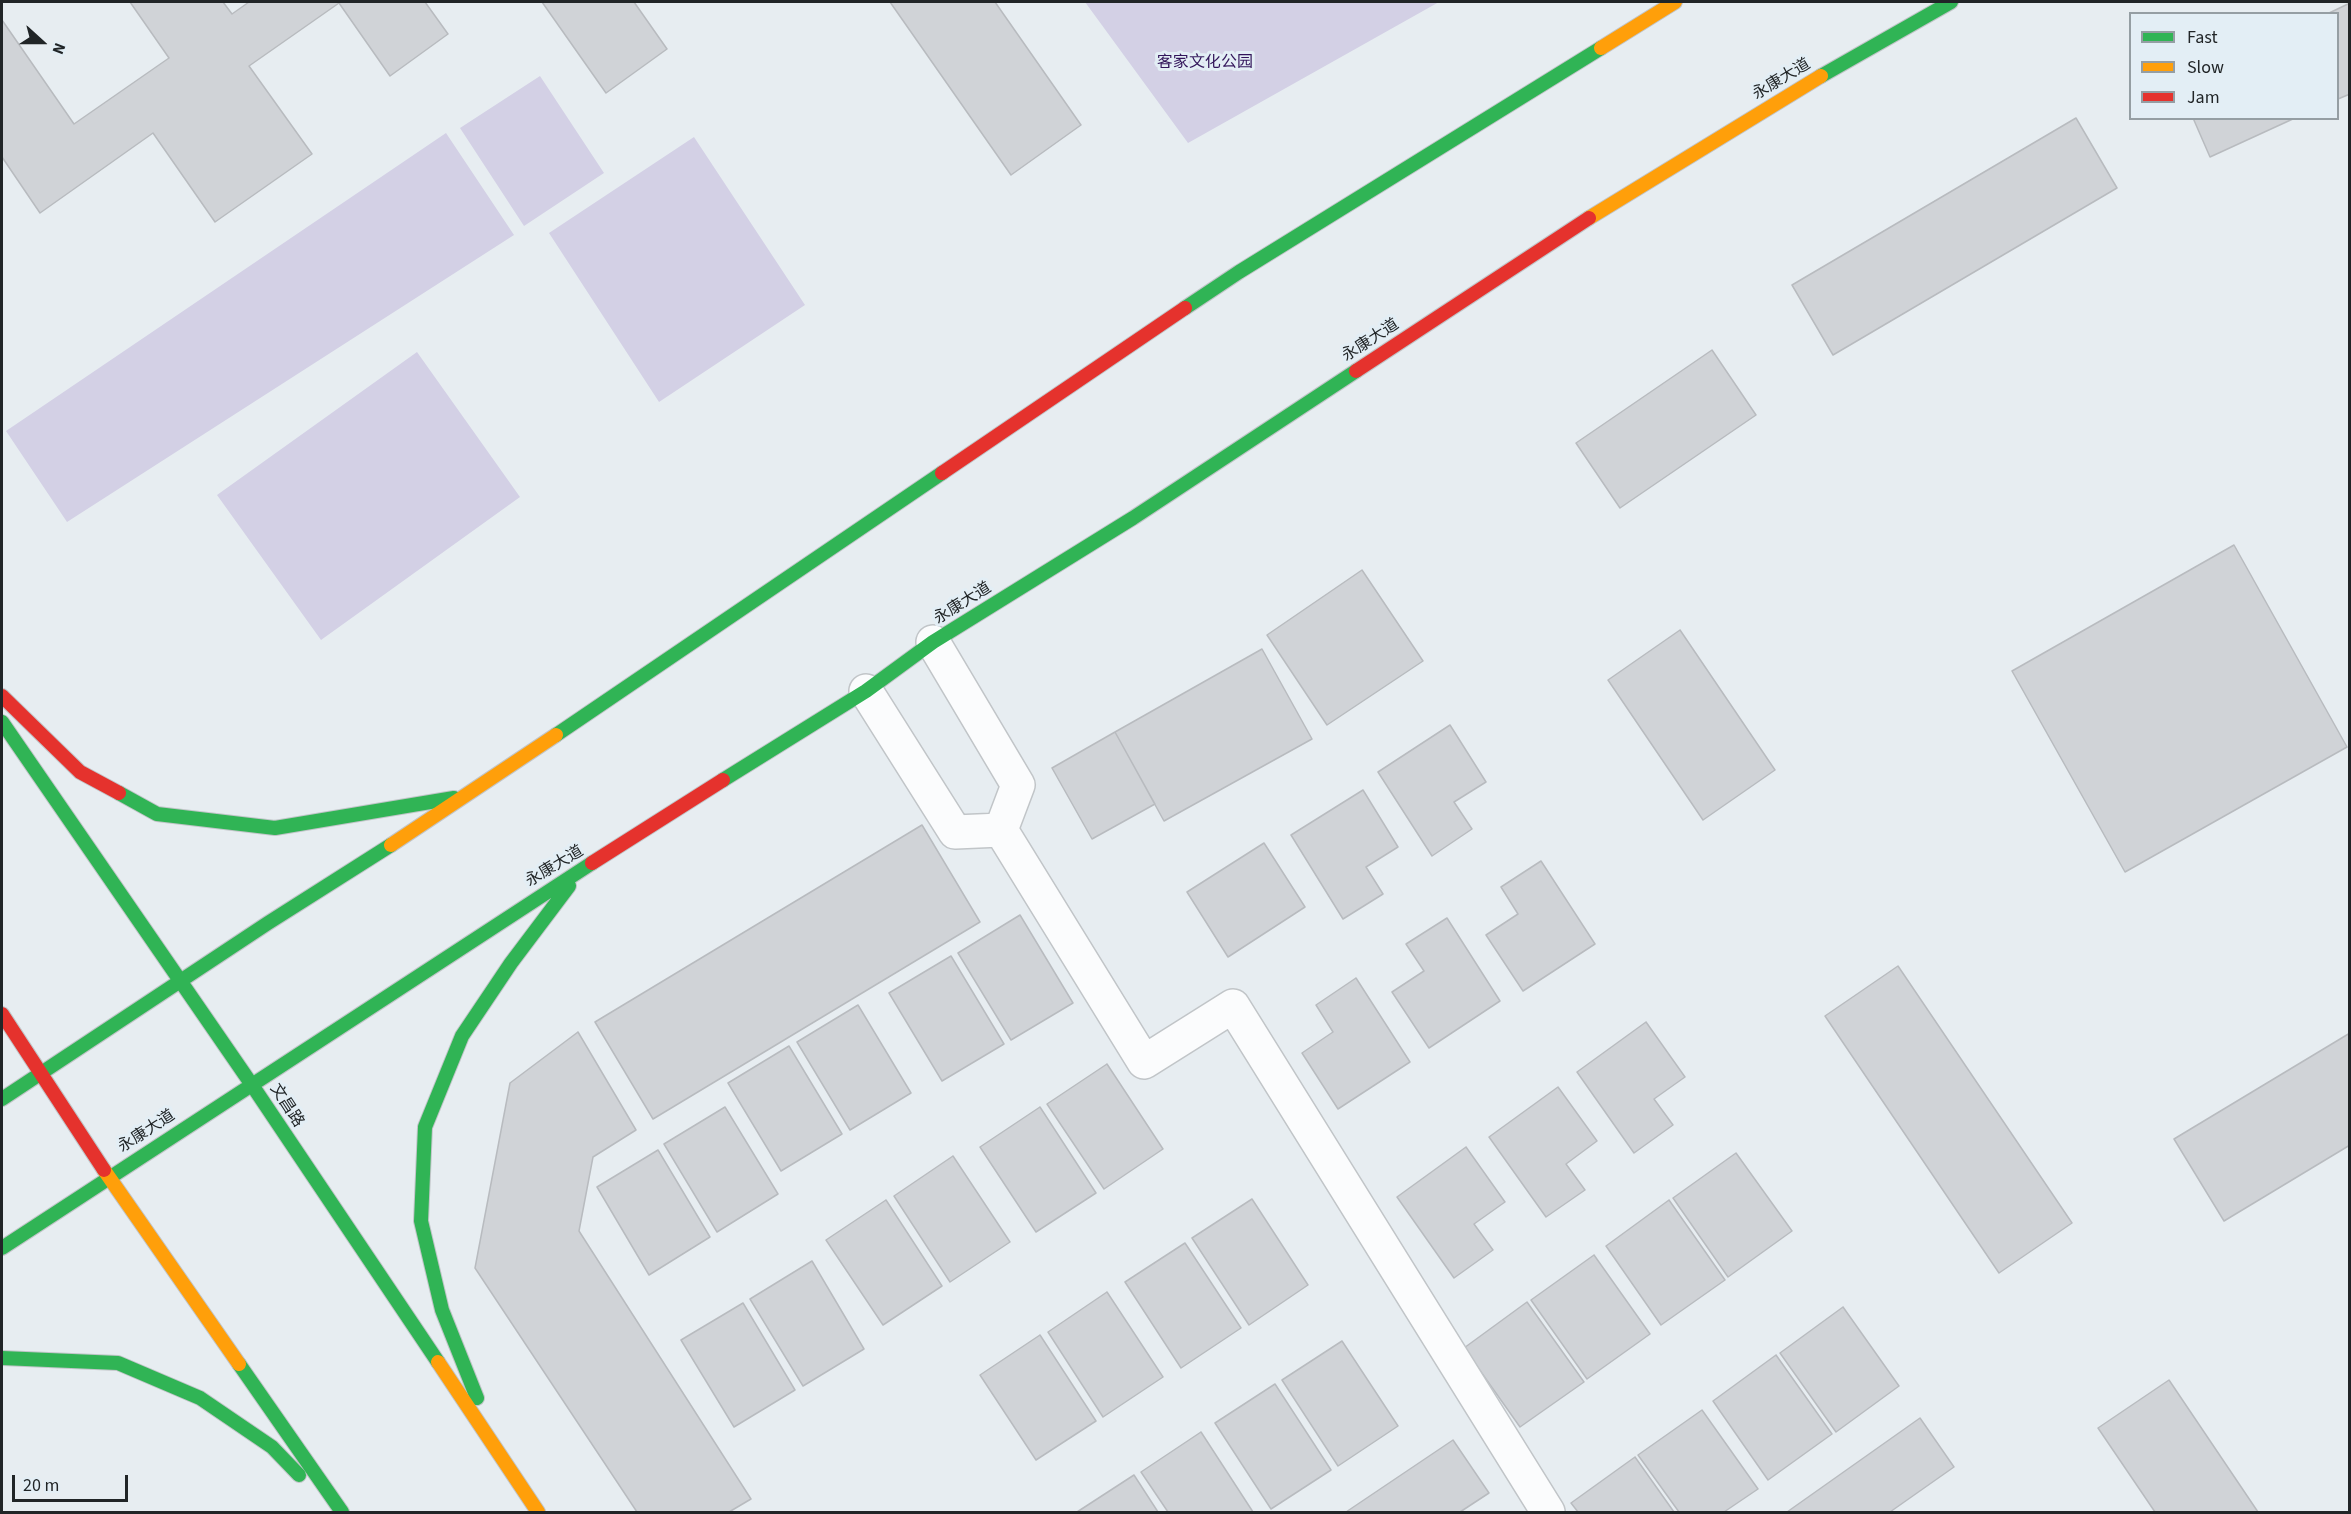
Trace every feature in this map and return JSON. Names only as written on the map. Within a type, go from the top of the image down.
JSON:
[{"type":"main road","points":[[2,1099],[179,981],[465,796],[1239,272],[1675,2]]},
{"type":"main road","name":"永康大道","points":[[2,1248],[108,1176],[252,1085],[530,901],[866,691],[933,642],[1133,518],[1620,196],[1838,65],[1951,2]]},
{"type":"main road","points":[[2,696],[80,772],[158,813],[275,828],[465,796]]},
{"type":"main road","name":"文昌路","points":[[2,722],[252,1085],[538,1512]]},
{"type":"main road","points":[[501,1459],[442,1310],[422,1221],[425,1127],[462,1036],[511,963],[579,872]]},
{"type":"main road","points":[[2,1014],[108,1176],[342,1512]]},
{"type":"main road","points":[[2,1358],[118,1363],[200,1398],[272,1447],[335,1512]]},
{"type":"street","points":[[933,642],[1018,785],[1000,830]]},
{"type":"street","points":[[866,691],[955,832],[1000,830]]},
{"type":"street","points":[[1000,830],[1144,1062],[1233,1006],[1548,1512]]},
{"type":"green space","name":"客家文化公园","points":[[1085,2],[1439,2],[1188,143]]},
{"type":"green space","points":[[540,76],[604,173],[524,226],[460,128]]},
{"type":"green space","points":[[446,133],[514,235],[67,522],[6,431]]},
{"type":"green space","points":[[694,137],[805,305],[659,402],[549,233]]},
{"type":"green space","points":[[417,352],[520,497],[321,640],[217,495]]},
{"type":"building","points":[[130,2],[223,2],[232,14],[249,2],[425,2],[448,34],[390,76],[339,3],[249,66],[312,154],[215,222],[153,133],[40,213],[2,157],[2,20],[74,124],[169,58]]},
{"type":"building","points":[[542,2],[634,2],[667,49],[606,93]]},
{"type":"building","points":[[890,2],[995,2],[1081,125],[1011,175]]},
{"type":"building","points":[[2350,3],[2350,94],[2339,99],[2339,12],[2331,12]]},
{"type":"building","points":[[2076,118],[2117,188],[1833,355],[1792,285]]},
{"type":"building","points":[[2194,120],[2291,120],[2210,157]]},
{"type":"building","points":[[1712,350],[1756,415],[1620,508],[1576,443]]},
{"type":"building","points":[[2234,545],[2347,747],[2125,872],[2012,671]]},
{"type":"building","points":[[1362,570],[1423,661],[1327,725],[1267,635]]},
{"type":"building","points":[[1680,630],[1775,770],[1703,820],[1608,680]]},
{"type":"building","points":[[1262,649],[1312,739],[1164,821],[1115,732]]},
{"type":"building","points":[[1450,725],[1486,782],[1454,802],[1472,829],[1432,856],[1378,772]]},
{"type":"building","points":[[1115,732],[1155,804],[1092,839],[1052,768]]},
{"type":"building","points":[[1363,790],[1398,847],[1366,867],[1383,894],[1343,919],[1291,835]]},
{"type":"building","points":[[922,825],[980,922],[653,1119],[595,1022]]},
{"type":"building","points":[[1264,843],[1305,907],[1228,957],[1187,892]]},
{"type":"building","points":[[1541,861],[1595,944],[1523,991],[1486,935],[1518,914],[1501,887]]},
{"type":"building","points":[[1020,915],[1073,1003],[1011,1040],[958,953]]},
{"type":"building","points":[[1447,918],[1500,1001],[1429,1048],[1392,992],[1424,971],[1406,944]]},
{"type":"building","points":[[951,956],[1004,1044],[942,1081],[889,993]]},
{"type":"building","points":[[1898,966],[2072,1223],[1999,1273],[1825,1016]]},
{"type":"building","points":[[1356,978],[1410,1062],[1338,1109],[1302,1053],[1333,1032],[1316,1005]]},
{"type":"building","points":[[858,1005],[911,1093],[850,1130],[797,1042]]},
{"type":"building","points":[[1646,1022],[1685,1077],[1654,1099],[1673,1125],[1634,1153],[1577,1072]]},
{"type":"building","points":[[578,1032],[636,1130],[593,1157],[579,1231],[751,1499],[729,1512],[637,1512],[475,1268],[510,1083]]},
{"type":"building","points":[[2350,1033],[2350,1145],[2224,1221],[2174,1139]]},
{"type":"building","points":[[789,1046],[842,1134],[781,1171],[728,1083]]},
{"type":"building","points":[[1107,1064],[1163,1149],[1104,1189],[1047,1104]]},
{"type":"building","points":[[1558,1087],[1597,1141],[1566,1164],[1585,1190],[1546,1217],[1489,1137]]},
{"type":"building","points":[[725,1107],[778,1194],[717,1232],[664,1144]]},
{"type":"building","points":[[1040,1107],[1096,1193],[1036,1232],[980,1147]]},
{"type":"building","points":[[1466,1147],[1505,1202],[1474,1224],[1493,1250],[1454,1278],[1397,1197]]},
{"type":"building","points":[[658,1150],[710,1237],[649,1275],[597,1187]]},
{"type":"building","points":[[1736,1153],[1792,1231],[1728,1277],[1673,1198]]},
{"type":"building","points":[[953,1156],[1010,1242],[950,1282],[894,1196]]},
{"type":"building","points":[[1252,1199],[1308,1285],[1249,1325],[1192,1238]]},
{"type":"building","points":[[886,1200],[942,1286],[883,1325],[826,1240]]},
{"type":"building","points":[[1669,1200],[1725,1280],[1661,1325],[1606,1246]]},
{"type":"building","points":[[1185,1243],[1241,1328],[1181,1368],[1125,1282]]},
{"type":"building","points":[[1594,1255],[1650,1334],[1587,1379],[1531,1300]]},
{"type":"building","points":[[812,1261],[864,1349],[803,1386],[750,1299]]},
{"type":"building","points":[[1107,1292],[1163,1377],[1103,1417],[1048,1332]]},
{"type":"building","points":[[1527,1302],[1584,1382],[1520,1427],[1464,1348]]},
{"type":"building","points":[[743,1303],[795,1390],[734,1427],[681,1340]]},
{"type":"building","points":[[1843,1307],[1899,1386],[1836,1432],[1780,1353]]},
{"type":"building","points":[[1040,1335],[1096,1421],[1036,1460],[980,1375]]},
{"type":"building","points":[[1342,1341],[1398,1426],[1338,1466],[1282,1380]]},
{"type":"building","points":[[1776,1355],[1832,1434],[1768,1480],[1713,1401]]},
{"type":"building","points":[[2169,1380],[2258,1512],[2155,1512],[2098,1428]]},
{"type":"building","points":[[1275,1384],[1331,1470],[1271,1509],[1215,1423]]},
{"type":"building","points":[[1702,1410],[1758,1489],[1724,1512],[1679,1512],[1638,1455]]},
{"type":"building","points":[[1920,1418],[1954,1467],[1890,1512],[1787,1512]]},
{"type":"building","points":[[1201,1432],[1253,1512],[1168,1512],[1141,1472]]},
{"type":"building","points":[[1453,1440],[1489,1493],[1460,1512],[1346,1512]]},
{"type":"building","points":[[1635,1457],[1674,1512],[1578,1512],[1571,1503]]},
{"type":"building","points":[[1134,1475],[1158,1512],[1077,1512]]},
{"type":"traffic: fast","points":[[1821,76],[1951,2]]},
{"type":"traffic: fast","points":[[1185,308],[1239,272],[1601,48]]},
{"type":"traffic: fast","points":[[723,780],[866,691],[933,642],[1133,518],[1356,371]]},
{"type":"traffic: fast","points":[[556,735],[942,473]]},
{"type":"traffic: fast","points":[[2,722],[252,1085],[438,1362]]},
{"type":"traffic: fast","points":[[119,793],[157,814],[275,828],[454,798]]},
{"type":"traffic: fast","points":[[2,1099],[268,923],[391,845]]},
{"type":"traffic: fast","points":[[2,1248],[592,863]]},
{"type":"traffic: fast","points":[[477,1398],[442,1310],[421,1221],[425,1127],[462,1036],[511,963],[569,886]]},
{"type":"traffic: fast","points":[[2,1358],[118,1363],[200,1398],[272,1447],[299,1475]]},
{"type":"traffic: fast","points":[[239,1364],[342,1512]]},
{"type":"traffic: slow","points":[[1601,48],[1675,2]]},
{"type":"traffic: slow","points":[[1589,218],[1821,76]]},
{"type":"traffic: slow","points":[[391,845],[556,735]]},
{"type":"traffic: slow","points":[[104,1170],[239,1364]]},
{"type":"traffic: slow","points":[[438,1362],[538,1512]]},
{"type":"traffic: jam","points":[[1356,371],[1589,218]]},
{"type":"traffic: jam","points":[[942,473],[1185,308]]},
{"type":"traffic: jam","points":[[2,696],[80,772],[119,793]]},
{"type":"traffic: jam","points":[[592,863],[723,780]]},
{"type":"traffic: jam","points":[[2,1014],[104,1170]]}]
